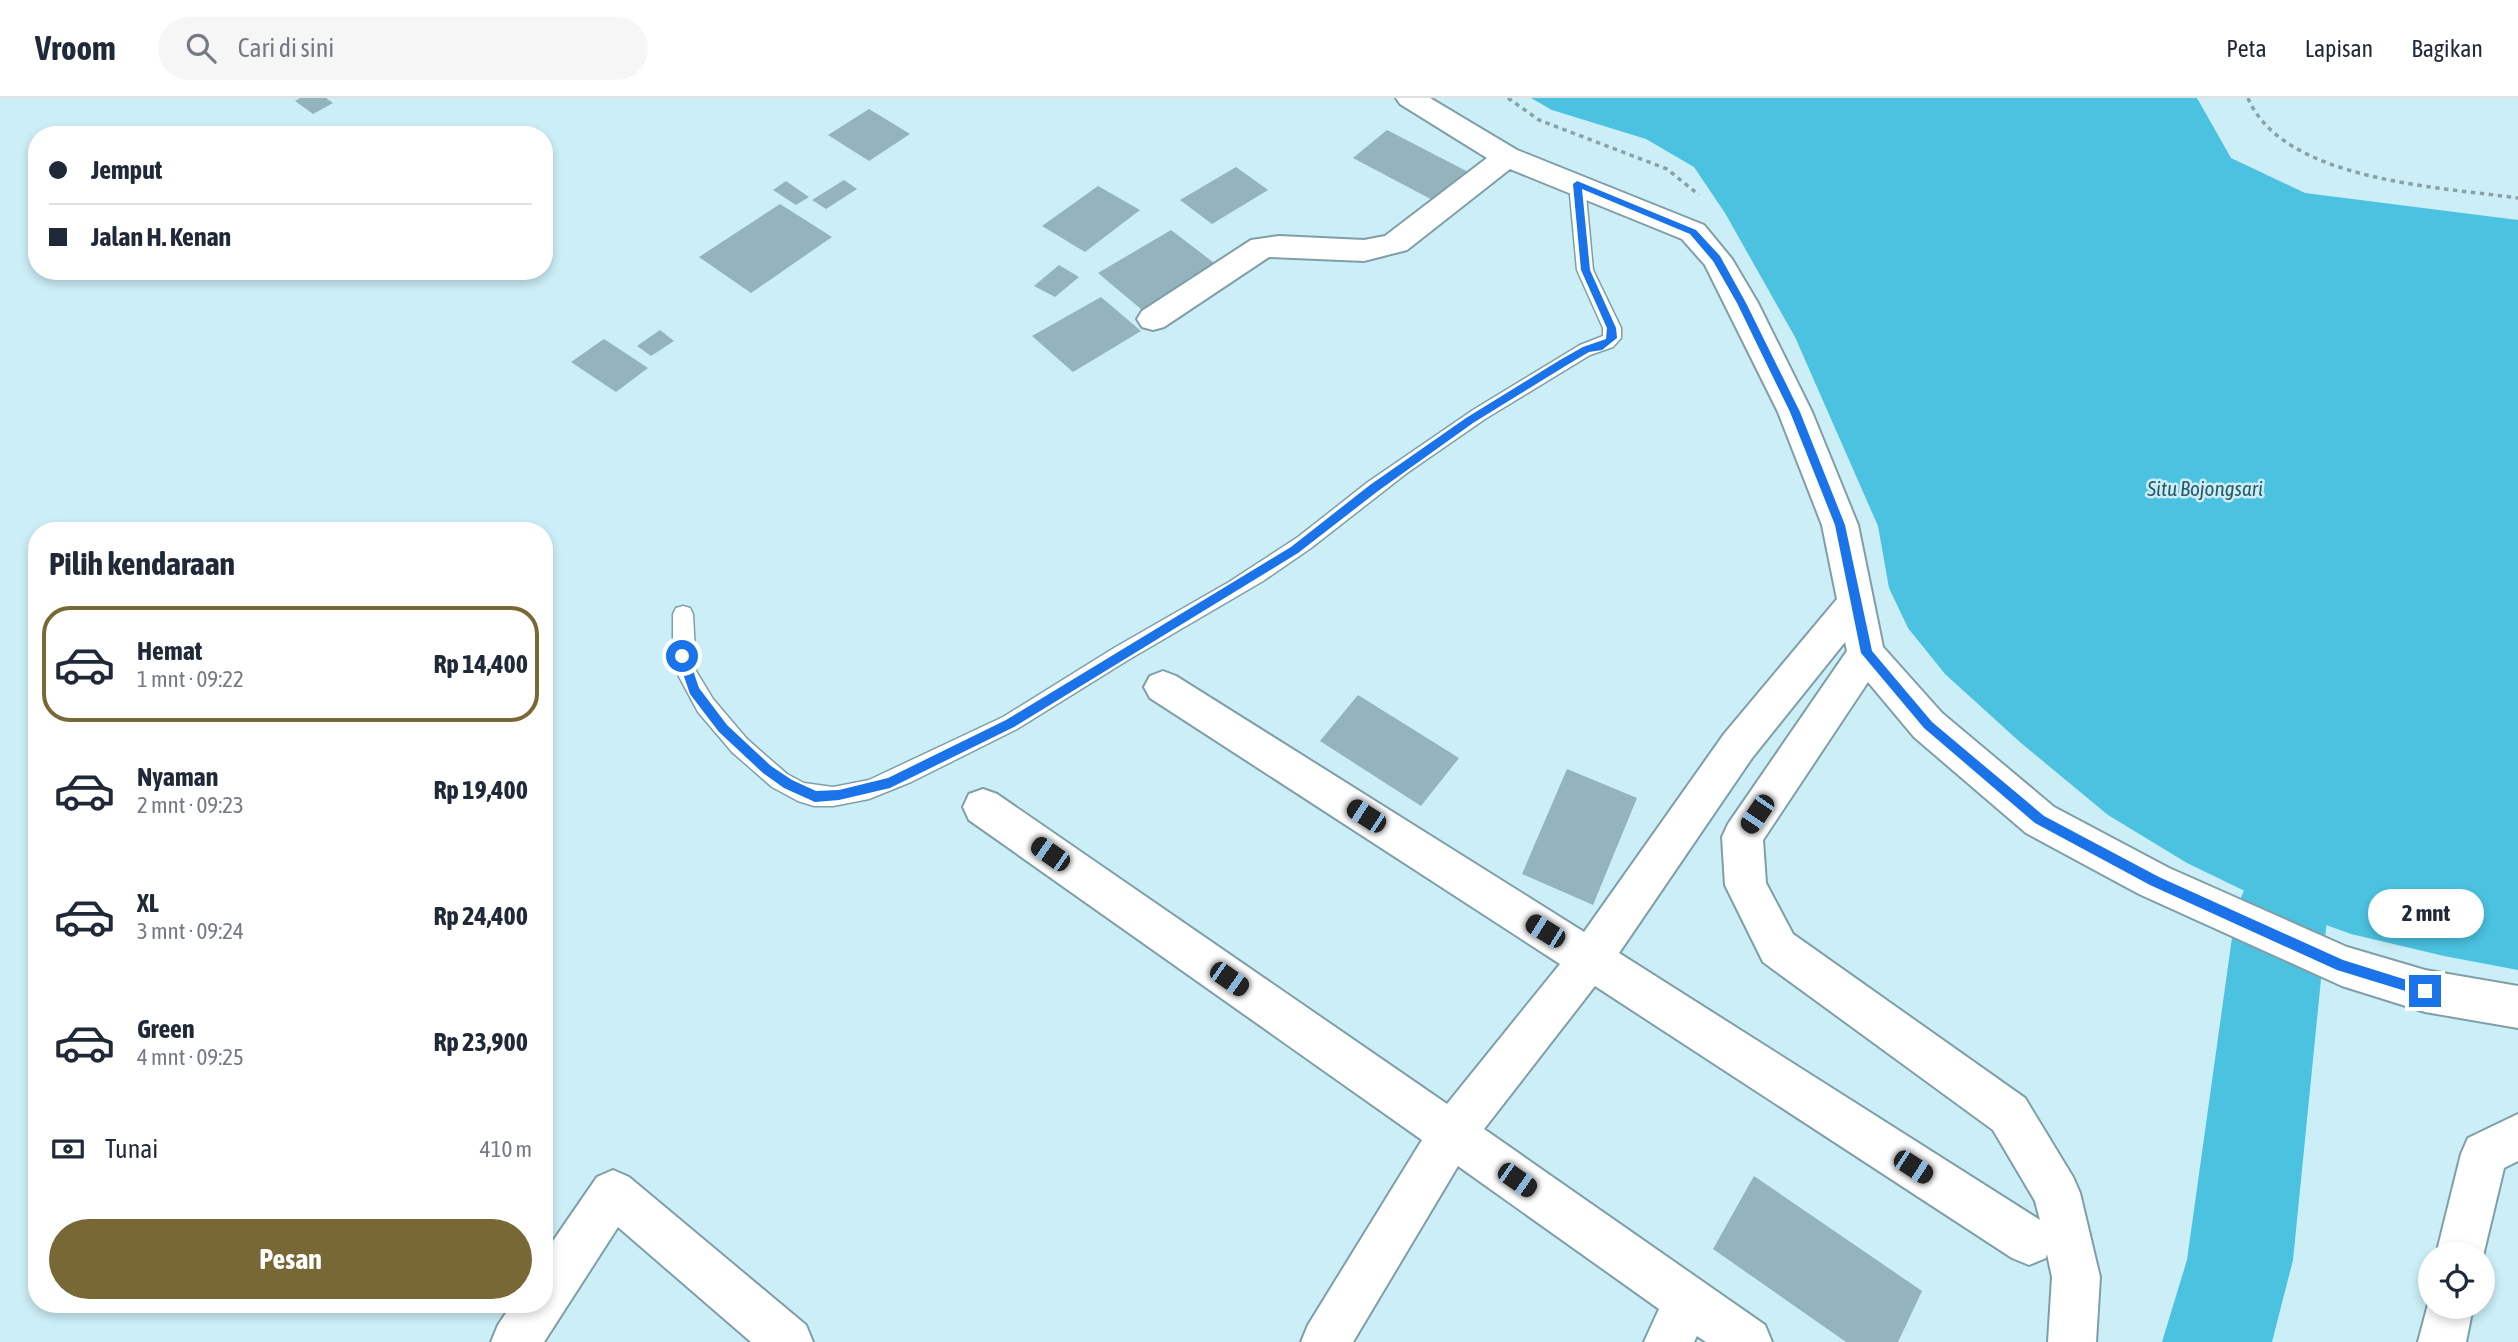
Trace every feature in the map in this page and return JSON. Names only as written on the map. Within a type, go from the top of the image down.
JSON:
[{"type":"street","points":[[1410,98],[1507,157],[1693,232],[1717,259],[1742,303],[1795,412],[1840,525],[1866,653],[1928,725],[2040,820],[2154,881],[2342,966],[2425,991],[2518,1007]]},
{"type":"street","points":[[1153,319],[1262,247],[1377,251],[1396,243],[1507,157]]},
{"type":"street","points":[[1325,1342],[1452,1134],[1590,959],[1738,746],[1856,602]]},
{"type":"street","points":[[1866,653],[1742,837],[1746,885],[1779,948],[2009,1114],[2057,1193],[2076,1278],[2072,1342]]},
{"type":"street","points":[[1163,687],[2029,1241]]},
{"type":"street","points":[[983,807],[1452,1134],[1679,1321],[1748,1342]]},
{"type":"street","points":[[2463,1242],[2484,1154],[2518,1137]]},
{"type":"street","points":[[553,1283],[613,1193],[789,1342]]},
{"type":"street","points":[[515,1342],[534,1313]]},
{"type":"street","points":[[2442,1342],[2447,1319]]},
{"type":"lane","points":[[683,614],[682,656],[694,690],[723,728],[767,769],[788,784],[807,795],[839,795],[890,783],[909,775],[949,752],[1010,723],[1134,645],[1235,588],[1294,550],[1469,420],[1586,349],[1599,347],[1610,341],[1612,328],[1585,270],[1577,184]]},
{"type":"path","points":[[1508,98],[1538,120],[1640,156],[1698,193],[1703,215],[1693,232]]},
{"type":"path","points":[[2248,98],[2260,121],[2297,150],[2358,173],[2518,198]]},
{"type":"water","name":"Situ Bojongsari","points":[[1531,98],[2197,98],[2231,158],[2305,193],[2518,220],[2518,970],[2351,934],[2282,909],[2187,863],[2108,815],[2021,743],[1945,674],[1908,628],[1889,588],[1878,526],[1795,337],[1725,213],[1694,167],[1646,139],[1552,110]]},
{"type":"building","points":[[300,98],[326,98],[333,103],[313,114],[295,101]]},
{"type":"building","points":[[869,109],[910,134],[869,161],[828,135]]},
{"type":"building","points":[[1387,130],[1476,176],[1442,205],[1353,158]]},
{"type":"building","points":[[1236,167],[1268,190],[1212,224],[1180,200]]},
{"type":"building","points":[[844,180],[857,189],[826,209],[812,200]]},
{"type":"building","points":[[786,181],[809,197],[796,205],[773,190]]},
{"type":"building","points":[[1098,186],[1140,210],[1085,252],[1042,226]]},
{"type":"building","points":[[780,204],[832,237],[751,293],[699,257]]},
{"type":"building","points":[[1171,230],[1222,269],[1148,315],[1098,273]]},
{"type":"building","points":[[1059,265],[1079,277],[1055,297],[1034,286]]},
{"type":"building","points":[[1101,297],[1141,331],[1073,372],[1032,336]]},
{"type":"building","points":[[660,330],[674,341],[651,356],[637,346]]},
{"type":"building","points":[[604,339],[648,368],[616,392],[571,362]]},
{"type":"building","points":[[1358,695],[1459,758],[1421,806],[1320,741]]},
{"type":"building","points":[[1567,769],[1637,798],[1593,905],[1522,874]]},
{"type":"building","points":[[1754,1176],[1922,1291],[1898,1342],[1846,1342],[1713,1249]]},
{"type":"waterway","points":[[2217,1342],[2240,1260],[2282,909]]},
{"type":"route","points":[[682,656],[694,690],[723,728],[767,769],[788,784],[815,797],[839,795],[890,783],[1010,723],[1134,645],[1196,612],[1294,550],[1469,420],[1586,349],[1599,347],[1610,341],[1612,328],[1585,270],[1577,184],[1693,232],[1717,259],[1742,303],[1795,412],[1840,525],[1866,653],[1928,725],[2040,820],[2154,881],[2342,966],[2425,991]]}]
